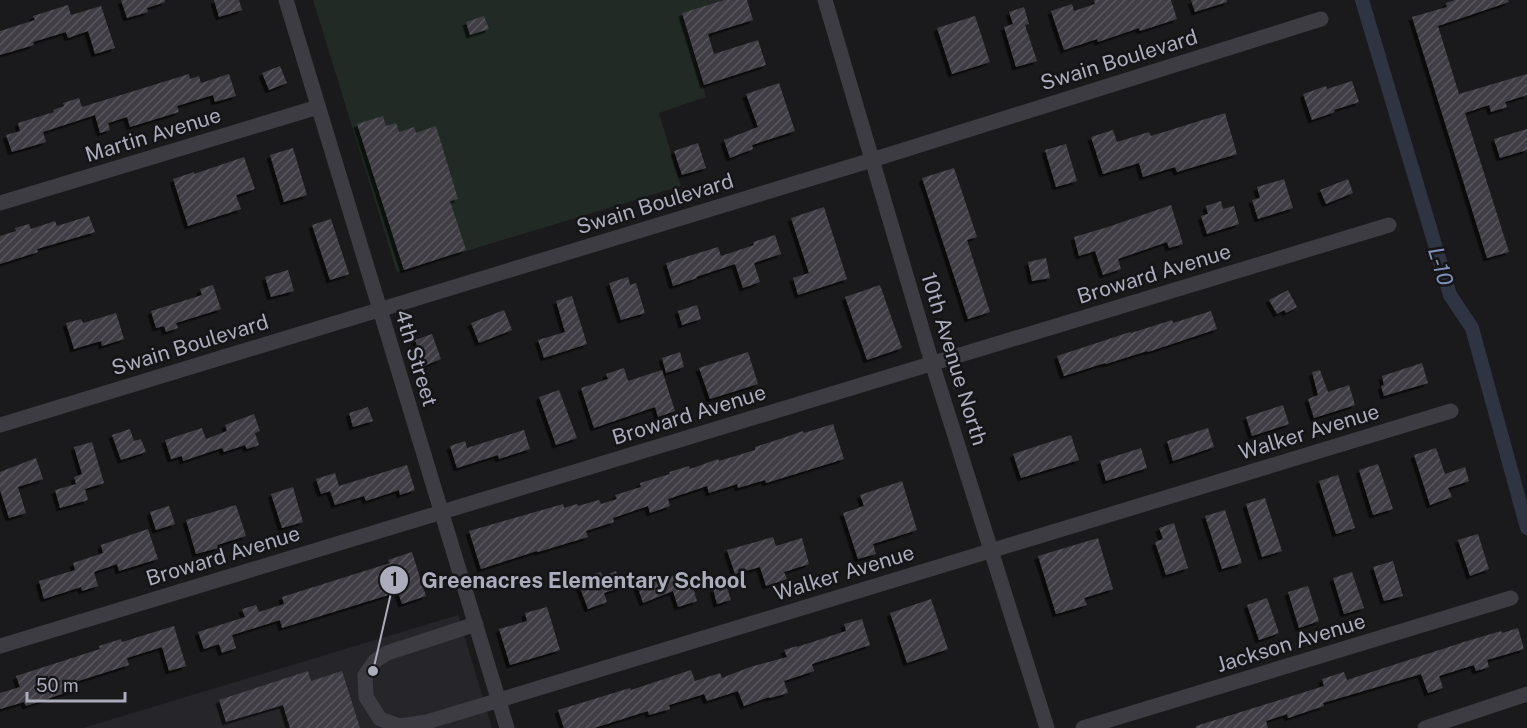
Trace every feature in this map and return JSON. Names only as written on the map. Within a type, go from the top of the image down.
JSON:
[{"type":"street","name":"4th Street","points":[[286,0],[507,728]]},
{"type":"street","name":"10th Avenue North","points":[[825,0],[932,363],[1047,728]]},
{"type":"street","name":"Swain Boulevard","points":[[0,425],[872,160],[1321,19]]},
{"type":"street","name":"Martin Avenue","points":[[0,203],[318,107]]},
{"type":"street","name":"Broward Avenue","points":[[0,646],[1389,225]]},
{"type":"street","name":"Walker Avenue","points":[[476,624],[387,653],[375,661],[365,675],[366,697],[380,719],[400,726],[427,722],[1451,411]]},
{"type":"street","name":"Jackson Avenue","points":[[1083,728],[1511,598]]},
{"type":"street","points":[[1425,728],[1526,699]]},
{"type":"shaded area","points":[[313,0],[723,0],[682,13],[706,97],[659,113],[681,186],[397,272]]},
{"type":"shaded area","points":[[458,615],[492,728],[83,728]]},
{"type":"building","points":[[121,0],[165,0],[165,2],[147,8],[148,12],[127,18]]},
{"type":"building","points":[[214,0],[239,0],[242,10],[219,17]]},
{"type":"building","points":[[724,0],[747,0],[753,20],[708,34],[714,54],[758,40],[766,65],[704,85],[682,13]]},
{"type":"building","points":[[1094,0],[1171,0],[1177,19],[1140,31],[1139,28],[1098,42],[1097,39],[1064,50],[1051,11],[1072,4],[1074,11],[1095,4]]},
{"type":"building","points":[[1191,0],[1227,0],[1227,2],[1195,12]]},
{"type":"building","points":[[1455,0],[1508,0],[1509,2],[1438,26],[1459,94],[1527,74],[1527,95],[1505,102],[1507,107],[1491,112],[1489,105],[1465,113],[1509,252],[1487,258],[1412,17],[1447,7],[1446,3]]},
{"type":"building","points":[[68,5],[71,15],[101,6],[115,48],[95,54],[88,31],[68,38],[66,32],[0,55],[0,31],[35,20],[33,16]]},
{"type":"building","points":[[1024,7],[1029,24],[1025,25],[1037,61],[1016,67],[1004,27],[1013,24],[1009,12]]},
{"type":"building","points":[[484,16],[489,29],[470,35],[466,22]]},
{"type":"building","points":[[975,16],[990,62],[952,74],[937,28]]},
{"type":"building","points":[[280,66],[287,83],[269,90],[262,73]]},
{"type":"building","points":[[189,74],[190,79],[199,76],[201,83],[229,74],[236,96],[215,102],[213,95],[177,106],[179,112],[130,127],[127,117],[108,123],[110,130],[100,133],[95,115],[43,132],[46,142],[12,152],[6,135],[20,131],[18,123],[54,112],[53,110],[64,106],[63,103],[79,98],[82,107]]},
{"type":"building","points":[[1352,81],[1359,102],[1312,120],[1303,94],[1326,86],[1327,89]]},
{"type":"building","points":[[779,83],[795,131],[752,145],[753,149],[730,158],[724,140],[758,127],[746,94]]},
{"type":"building","points":[[1225,113],[1237,154],[1177,172],[1175,167],[1143,177],[1139,163],[1103,174],[1091,137],[1113,130],[1117,142],[1149,132],[1151,136]]},
{"type":"building","points":[[383,116],[386,126],[396,123],[399,132],[414,127],[416,133],[436,126],[458,199],[450,201],[466,250],[404,270],[357,124]]},
{"type":"building","points":[[1527,129],[1527,150],[1500,158],[1494,139]]},
{"type":"building","points":[[698,143],[706,168],[682,175],[674,151]]},
{"type":"building","points":[[1066,144],[1077,181],[1056,187],[1045,150]]},
{"type":"building","points":[[293,148],[307,195],[284,202],[270,155]]},
{"type":"building","points":[[244,157],[255,189],[236,195],[241,209],[188,226],[173,179]]},
{"type":"building","points":[[954,168],[977,237],[967,240],[990,312],[968,319],[922,178]]},
{"type":"building","points":[[1284,179],[1293,208],[1258,219],[1252,200],[1260,198],[1257,187]]},
{"type":"building","points":[[1348,179],[1353,193],[1326,204],[1320,190]]},
{"type":"building","points":[[1221,201],[1223,209],[1234,206],[1239,224],[1207,234],[1201,216],[1208,214],[1206,206]]},
{"type":"building","points":[[1171,205],[1183,244],[1169,248],[1167,242],[1118,259],[1121,269],[1103,275],[1095,251],[1079,256],[1074,237]]},
{"type":"building","points":[[824,207],[847,279],[798,295],[793,278],[809,273],[791,218]]},
{"type":"building","points":[[89,216],[95,232],[37,249],[38,252],[0,264],[0,236],[29,224],[31,229],[55,221],[57,226]]},
{"type":"building","points":[[331,219],[349,274],[330,280],[312,225]]},
{"type":"building","points":[[775,235],[781,254],[754,263],[760,282],[743,288],[735,264],[673,286],[666,263],[718,247],[721,256]]},
{"type":"building","points":[[1046,258],[1050,278],[1032,281],[1028,262]]},
{"type":"building","points":[[288,270],[294,291],[271,297],[265,277]]},
{"type":"building","points":[[628,277],[630,285],[636,283],[645,313],[621,320],[609,283]]},
{"type":"building","points":[[213,285],[221,309],[176,323],[178,328],[166,332],[164,326],[156,328],[151,311],[202,295],[200,289]]},
{"type":"building","points":[[880,285],[902,348],[867,360],[845,297]]},
{"type":"building","points":[[1288,290],[1297,307],[1286,313],[1284,310],[1277,314],[1269,300]]},
{"type":"building","points":[[572,296],[587,344],[544,358],[538,340],[565,332],[556,301]]},
{"type":"building","points":[[697,305],[701,319],[682,325],[678,311]]},
{"type":"building","points":[[504,310],[512,330],[479,343],[471,323]]},
{"type":"building","points":[[1211,311],[1217,329],[1064,376],[1057,356],[1130,332],[1172,320],[1173,323]]},
{"type":"building","points":[[116,313],[124,339],[102,346],[101,341],[74,349],[66,323],[81,319],[83,323]]},
{"type":"building","points":[[432,334],[441,359],[424,366],[415,340]]},
{"type":"building","points":[[680,352],[684,367],[666,373],[662,358]]},
{"type":"building","points":[[748,352],[758,384],[710,399],[699,368]]},
{"type":"building","points":[[1422,363],[1428,383],[1384,396],[1381,386],[1384,385],[1382,376]]},
{"type":"building","points":[[624,368],[628,381],[662,370],[675,411],[658,417],[655,407],[594,428],[581,388],[608,379],[606,374]]},
{"type":"building","points":[[1320,370],[1328,392],[1349,385],[1355,405],[1314,418],[1308,399],[1318,395],[1312,372]]},
{"type":"building","points":[[559,390],[577,438],[556,445],[539,397]]},
{"type":"building","points":[[1283,405],[1289,424],[1252,436],[1246,417]]},
{"type":"building","points":[[368,407],[373,421],[353,427],[349,413]]},
{"type":"building","points":[[254,414],[260,431],[255,433],[259,445],[247,449],[245,445],[224,452],[222,448],[183,461],[182,456],[171,459],[165,440],[202,428],[206,439],[227,431],[225,425]]},
{"type":"building","points":[[833,424],[844,459],[766,483],[765,480],[738,488],[737,484],[709,493],[707,486],[668,499],[670,506],[650,513],[648,506],[613,518],[614,522],[586,531],[588,537],[481,569],[469,531],[563,504],[564,508],[599,500],[601,504],[617,499],[615,495],[641,487],[640,483],[670,474],[669,472],[689,466],[690,469],[718,459],[719,461],[803,431],[804,433]]},
{"type":"building","points":[[1208,428],[1214,447],[1173,461],[1167,441]]},
{"type":"building","points":[[130,429],[134,441],[141,439],[146,452],[121,460],[112,435]]},
{"type":"building","points":[[524,430],[530,449],[499,459],[498,455],[457,468],[450,446],[465,441],[467,448]]},
{"type":"building","points":[[1071,435],[1079,460],[1021,478],[1013,454]]},
{"type":"building","points":[[92,442],[104,483],[85,489],[88,500],[60,508],[55,490],[76,484],[74,477],[82,474],[74,447]]},
{"type":"building","points":[[1141,448],[1147,468],[1106,481],[1100,461]]},
{"type":"building","points":[[1436,448],[1445,474],[1465,467],[1469,481],[1448,488],[1452,497],[1430,505],[1414,455]]},
{"type":"building","points":[[36,458],[43,479],[18,487],[26,513],[9,518],[0,490],[0,472]]},
{"type":"building","points":[[1378,464],[1393,509],[1373,515],[1359,470]]},
{"type":"building","points":[[407,465],[415,490],[400,495],[399,490],[366,501],[364,496],[335,505],[330,491],[321,494],[316,479],[335,473],[339,486]]},
{"type":"building","points":[[1338,475],[1355,528],[1336,534],[1319,481]]},
{"type":"building","points":[[902,481],[917,530],[873,544],[876,554],[858,559],[843,513],[864,506],[860,495]]},
{"type":"building","points":[[293,487],[303,522],[282,528],[271,494]]},
{"type":"building","points":[[1265,498],[1282,551],[1262,557],[1246,504]]},
{"type":"building","points":[[236,505],[246,536],[217,545],[218,548],[196,554],[186,520]]},
{"type":"building","points":[[169,506],[175,524],[156,530],[150,512]]},
{"type":"building","points":[[1225,510],[1242,563],[1222,569],[1205,516]]},
{"type":"building","points":[[1174,523],[1188,568],[1166,575],[1155,542],[1163,539],[1159,528]]},
{"type":"building","points":[[148,529],[158,559],[119,571],[117,564],[94,572],[98,586],[82,591],[81,587],[44,599],[39,581],[75,570],[73,563],[103,553],[101,545]]},
{"type":"building","points":[[1478,534],[1489,569],[1470,576],[1458,540]]},
{"type":"building","points":[[773,537],[776,546],[802,538],[809,564],[784,572],[787,579],[766,586],[760,567],[735,574],[727,550]]},
{"type":"building","points":[[1098,538],[1113,589],[1084,598],[1087,605],[1056,614],[1038,556]]},
{"type":"building","points":[[412,552],[426,596],[402,604],[398,592],[282,628],[280,620],[232,635],[236,648],[222,653],[219,644],[204,649],[198,632],[245,617],[242,609],[256,605],[259,612],[284,604],[282,597],[390,563],[388,560]]},
{"type":"building","points":[[1393,561],[1403,596],[1384,601],[1373,567]]},
{"type":"building","points":[[616,571],[622,587],[604,593],[607,602],[588,609],[577,580],[601,572],[603,576]]},
{"type":"building","points":[[688,571],[697,601],[678,607],[673,591],[643,603],[637,585],[654,578],[655,581]]},
{"type":"building","points":[[1352,572],[1364,608],[1344,614],[1333,578]]},
{"type":"building","points":[[726,585],[731,600],[717,604],[713,589]]},
{"type":"building","points":[[1308,586],[1319,621],[1299,628],[1288,592]]},
{"type":"building","points":[[1267,598],[1279,633],[1259,640],[1247,605]]},
{"type":"building","points":[[931,599],[948,649],[907,663],[890,613]]},
{"type":"building","points":[[547,607],[560,650],[510,665],[499,629],[527,621],[525,613]]},
{"type":"building","points":[[862,619],[870,645],[812,664],[814,671],[784,681],[788,693],[744,706],[738,691],[707,701],[704,694],[669,705],[670,709],[649,715],[648,711],[594,728],[564,728],[558,710],[630,688],[631,690],[691,670],[695,681],[720,673],[722,678],[750,667],[787,657],[784,650],[846,631],[844,624]]},
{"type":"building","points":[[174,626],[186,666],[169,671],[162,647],[127,658],[129,665],[72,683],[74,690],[26,706],[24,702],[0,709],[0,693],[20,687],[16,676],[100,649],[99,646],[121,639],[122,642]]},
{"type":"building","points":[[1518,628],[1524,649],[1487,660],[1489,667],[1476,671],[1474,665],[1439,676],[1443,688],[1428,693],[1421,674],[1323,703],[1324,706],[1288,718],[1287,714],[1266,721],[1268,728],[1196,728],[1196,726],[1324,686],[1322,679],[1344,672],[1347,680],[1467,641]]},
{"type":"building","points":[[308,671],[311,681],[342,671],[360,728],[290,728],[283,705],[226,722],[219,700]]},
{"type":"waterway","name":"L-10","points":[[1362,0],[1450,295],[1472,328],[1527,528]]},
{"type":"place","name":"Greenacres Elementary School","points":[[373,671]]}]
